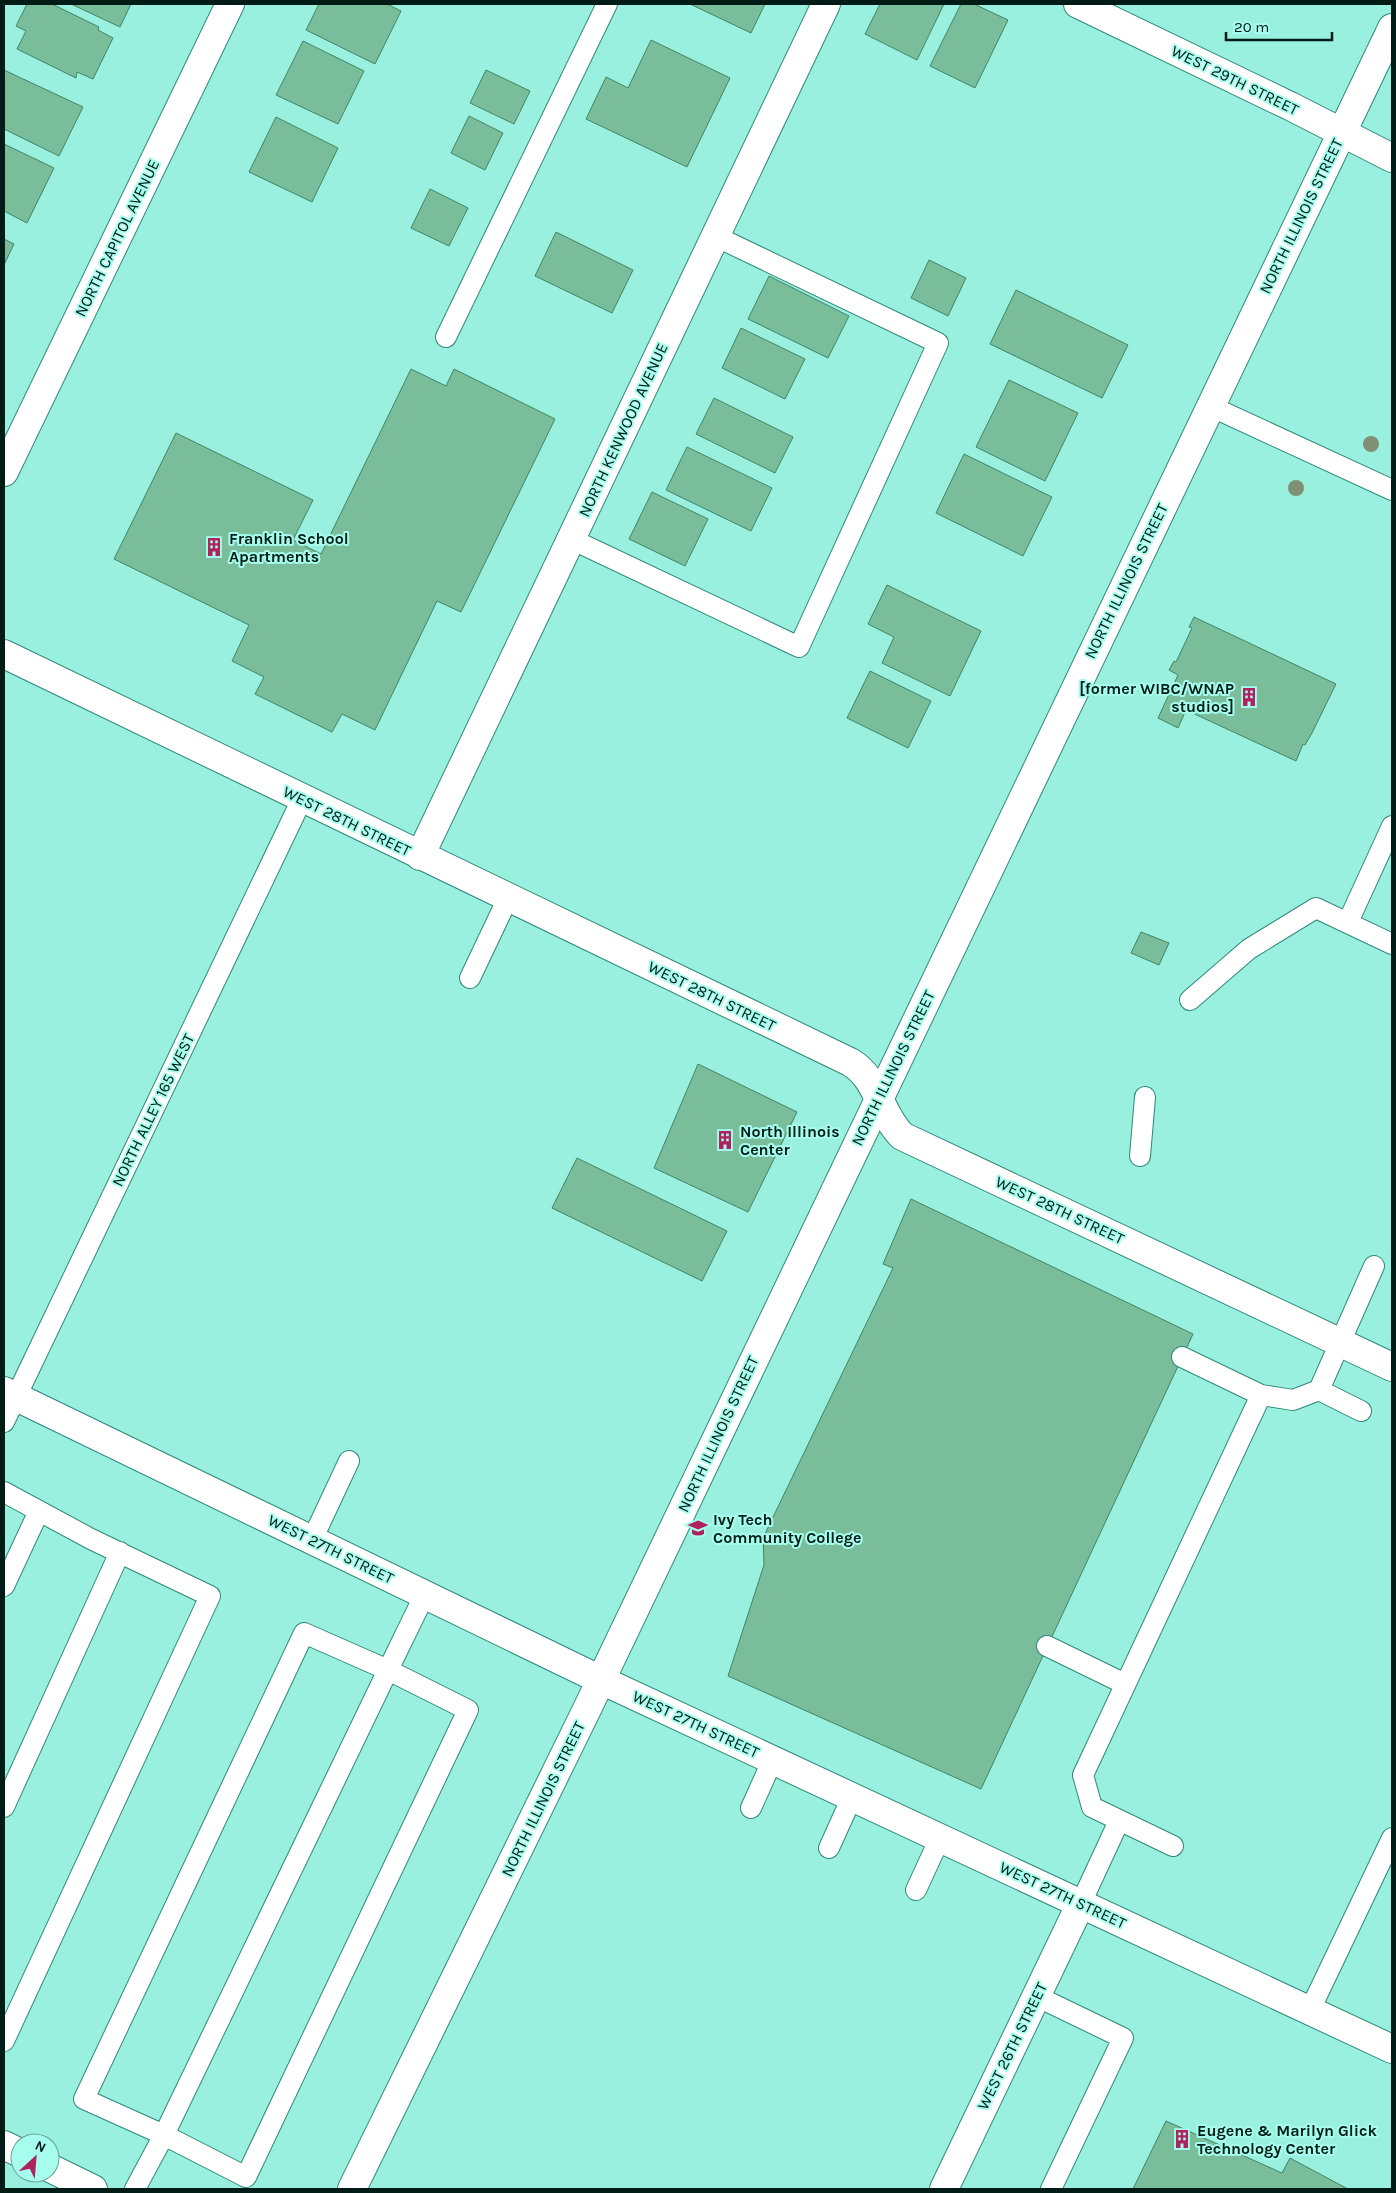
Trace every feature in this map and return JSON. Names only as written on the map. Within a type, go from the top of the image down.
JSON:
[{"type":"street","name":"NORTH CAPITOL AVENUE","points":[[4,472],[230,4]]},
{"type":"street","name":"NORTH KENWOOD AVENUE","points":[[420,856],[826,4]]},
{"type":"street","name":"WEST 29TH STREET","points":[[1078,4],[1392,158]]},
{"type":"street","name":"NORTH ILLINOIS STREET","points":[[352,2189],[601,1680],[1392,28]]},
{"type":"street","name":"WEST 28TH STREET","points":[[4,654],[850,1062],[869,1078],[874,1086],[878,1100],[895,1129],[902,1136],[1392,1367]]},
{"type":"street","name":"WEST 27TH STREET","points":[[9,1394],[601,1680],[1392,2049]]},
{"type":"street","name":"WEST 26TH STREET","points":[[944,2189],[1081,1903]]},
{"type":"street","points":[[60,2173],[93,2189]]},
{"type":"lane","points":[[446,337],[607,4]]},
{"type":"lane","points":[[571,539],[799,647],[938,343],[716,236]]},
{"type":"lane","points":[[1210,406],[1392,490]]},
{"type":"lane","name":"NORTH ALLEY 165 WEST","points":[[4,1422],[9,1394],[302,799]]},
{"type":"lane","points":[[1348,922],[1392,826]]},
{"type":"lane","points":[[470,978],[508,898]]},
{"type":"lane","points":[[1190,1000],[1248,950],[1316,908],[1392,944]]},
{"type":"lane","points":[[1140,1156],[1145,1097]]},
{"type":"lane","points":[[1182,1357],[1261,1395],[1293,1400],[1319,1390],[1374,1266]]},
{"type":"lane","points":[[1319,1390],[1361,1411]]},
{"type":"lane","points":[[1173,1846],[1092,1806],[1083,1775],[1261,1395]]},
{"type":"lane","points":[[312,1540],[349,1461]]},
{"type":"lane","points":[[4,1492],[210,1596],[4,2041]]},
{"type":"lane","points":[[4,1586],[39,1511]]},
{"type":"lane","points":[[4,1807],[120,1552]]},
{"type":"lane","points":[[135,2189],[164,2135],[425,1594]]},
{"type":"lane","points":[[304,1633],[388,1670],[468,1710],[246,2177],[164,2135],[84,2099],[304,1633]]},
{"type":"lane","points":[[1047,1646],[1125,1684]]},
{"type":"lane","points":[[751,1808],[773,1759]]},
{"type":"lane","points":[[829,1848],[852,1797]]},
{"type":"lane","points":[[1081,1903],[1119,1821]]},
{"type":"lane","points":[[916,1890],[940,1838]]},
{"type":"lane","points":[[1310,2010],[1392,1838]]},
{"type":"lane","points":[[1036,1996],[1123,2038],[1051,2189]]},
{"type":"building","points":[[27,4],[52,4],[99,27],[98,30],[113,38],[93,79],[77,72],[76,78],[17,49],[26,31],[16,26]]},
{"type":"building","points":[[71,4],[131,4],[120,27]]},
{"type":"building","points":[[319,4],[387,4],[401,11],[375,64],[306,30]]},
{"type":"building","points":[[690,4],[765,4],[751,33]]},
{"type":"building","points":[[880,4],[944,4],[917,60],[865,34]]},
{"type":"building","points":[[961,4],[974,4],[1008,20],[975,88],[930,66]]},
{"type":"building","points":[[651,40],[730,78],[687,167],[586,119],[606,77],[628,88]]},
{"type":"building","points":[[303,41],[364,71],[338,124],[276,95]]},
{"type":"building","points":[[4,70],[83,107],[59,156],[4,129]]},
{"type":"building","points":[[486,70],[530,91],[514,124],[470,103]]},
{"type":"building","points":[[469,116],[503,133],[485,170],[451,153]]},
{"type":"building","points":[[276,117],[338,148],[312,202],[249,172]]},
{"type":"building","points":[[4,144],[54,168],[27,223],[4,211]]},
{"type":"building","points":[[430,189],[468,208],[449,246],[411,228]]},
{"type":"building","points":[[556,232],[633,270],[612,313],[535,276]]},
{"type":"building","points":[[4,239],[14,244],[4,265]]},
{"type":"building","points":[[929,260],[966,278],[948,316],[911,298]]},
{"type":"building","points":[[769,276],[849,316],[828,358],[748,319]]},
{"type":"building","points":[[1016,290],[1128,345],[1102,398],[990,344]]},
{"type":"building","points":[[741,328],[805,359],[785,399],[722,368]]},
{"type":"building","name":"Franklin School Apartments","points":[[411,369],[446,386],[454,369],[555,419],[461,612],[437,601],[375,730],[342,714],[332,732],[255,694],[264,677],[232,661],[249,625],[114,559],[176,433],[313,500],[293,540],[321,554]]},
{"type":"building","points":[[1009,380],[1078,413],[1045,481],[976,447]]},
{"type":"building","points":[[714,398],[793,437],[775,473],[696,434]]},
{"type":"building","points":[[687,447],[772,488],[751,531],[666,490]]},
{"type":"building","points":[[964,454],[1052,497],[1023,556],[936,513]]},
{"type":"building","points":[[652,492],[708,519],[685,566],[629,539]]},
{"type":"building","points":[[887,585],[981,631],[950,696],[882,663],[894,637],[868,624]]},
{"type":"building","name":"[former WIBC/WNAP studios]","points":[[1194,617],[1336,684],[1312,733],[1305,745],[1303,744],[1296,761],[1186,710],[1178,728],[1158,718],[1178,675],[1169,670],[1174,661],[1176,662],[1192,628],[1189,627]]},
{"type":"building","points":[[870,671],[931,701],[908,748],[847,718]]},
{"type":"building","points":[[1141,932],[1169,943],[1159,965],[1131,953]]},
{"type":"building","name":"North Illinois Center","points":[[698,1064],[797,1112],[748,1212],[654,1168]]},
{"type":"building","points":[[577,1158],[727,1231],[702,1281],[552,1208]]},
{"type":"building","points":[[911,1199],[1193,1334],[981,1789],[728,1676],[764,1565],[763,1538],[893,1268],[883,1264]]},
{"type":"building","name":"Eugene & Marilyn Glick Technology Center","points":[[1166,2121],[1282,2173],[1290,2158],[1348,2189],[1133,2189]]},
{"type":"place","name":"Franklin School Apartments","points":[[214,547]]},
{"type":"place","name":"[former WIBC/WNAP studios]","points":[[1249,697]]},
{"type":"place","name":"North Illinois Center","points":[[725,1140]]},
{"type":"place","name":"Ivy Tech Community College","points":[[698,1528]]},
{"type":"place","name":"Eugene & Marilyn Glick Technology Center","points":[[1182,2139]]}]
